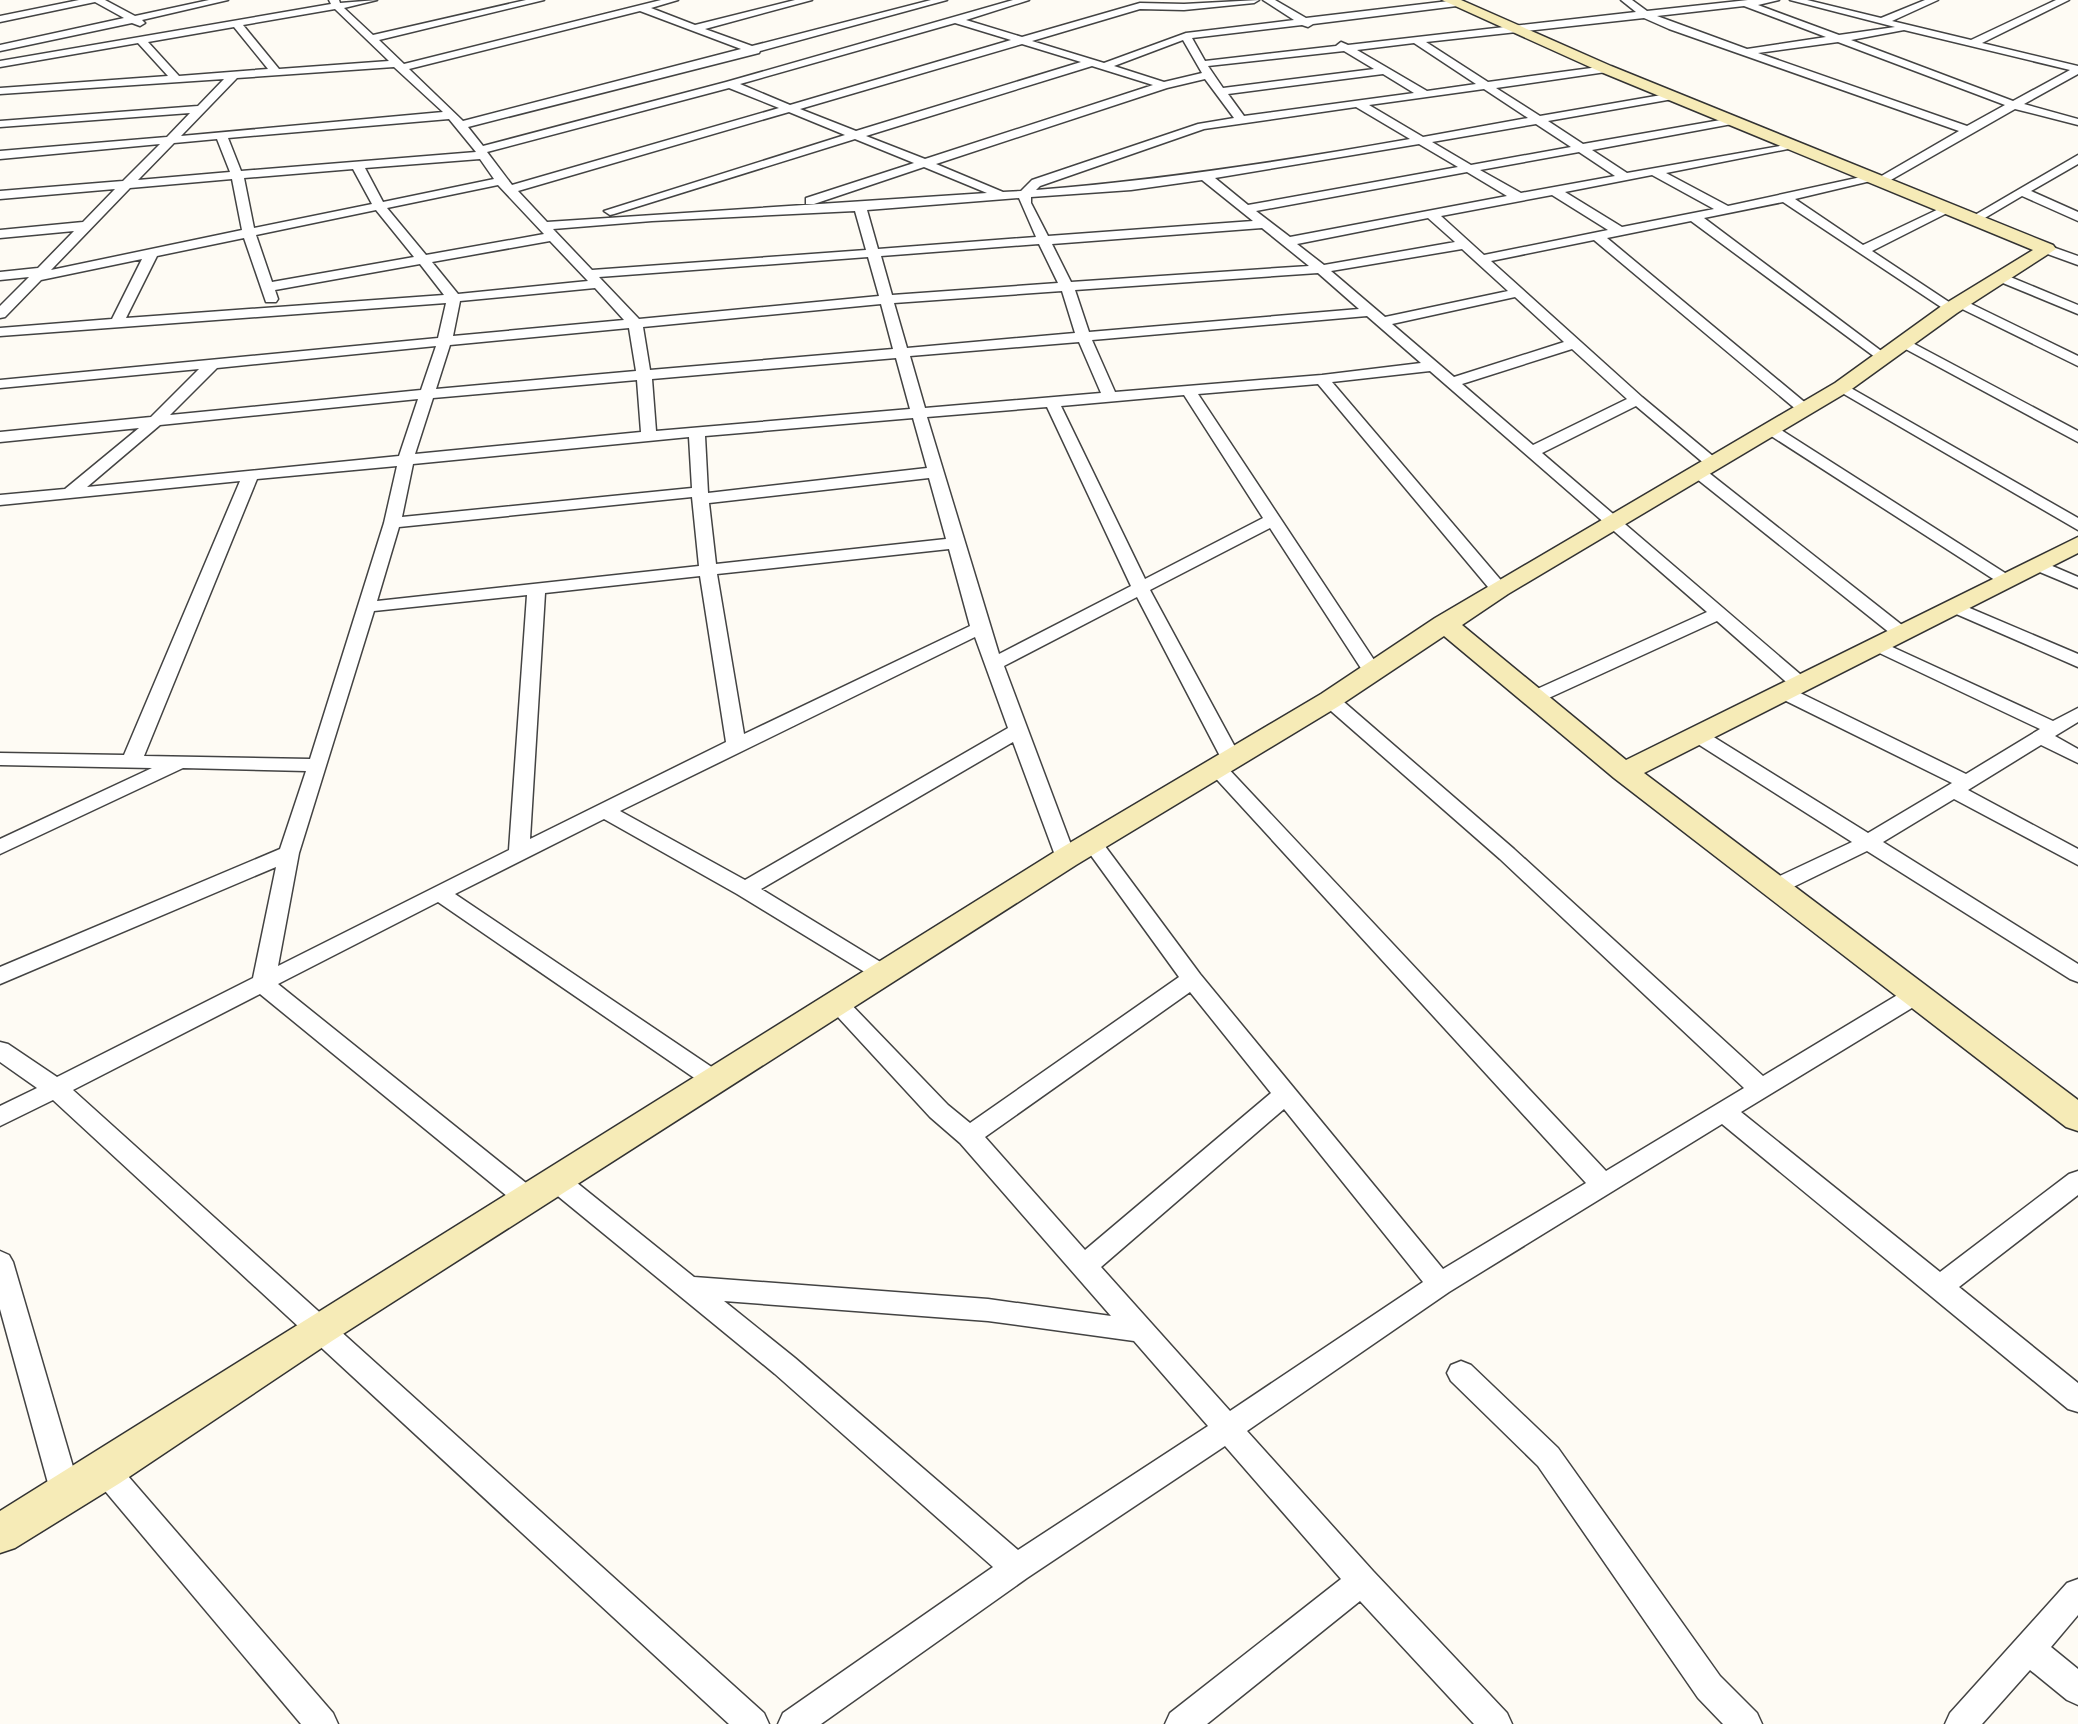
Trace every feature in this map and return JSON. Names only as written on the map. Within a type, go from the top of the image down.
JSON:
[{"type":"street","points":[[0,19],[96,0],[163,37]]},
{"type":"street","points":[[0,48],[223,0]]},
{"type":"street","points":[[0,64],[53,64],[141,40],[237,24],[336,3],[372,0]]},
{"type":"street","points":[[373,38],[539,0]]},
{"type":"street","points":[[619,0],[793,66]]},
{"type":"street","points":[[0,91],[235,74],[397,66],[673,0]]},
{"type":"street","points":[[696,28],[807,0]]},
{"type":"street","points":[[0,155],[455,120],[752,50],[942,0]]},
{"type":"street","points":[[0,276],[41,274],[380,207],[505,186],[791,109],[1140,6],[1184,7],[1254,0]]},
{"type":"street","points":[[1268,0],[1315,29]]},
{"type":"street","points":[[1353,0],[1625,177]]},
{"type":"street","points":[[1626,0],[1644,14],[1968,130]]},
{"type":"street","points":[[1202,64],[1774,0]]},
{"type":"street","points":[[1794,0],[2078,70]]},
{"type":"street","points":[[1882,22],[1933,0]]},
{"type":"street","points":[[1971,44],[2064,0]]},
{"type":"street","points":[[0,195],[482,153],[956,20],[1014,1]]},
{"type":"street","points":[[268,287],[425,261],[547,232],[858,134],[1186,36],[1305,23],[1386,21],[1453,2],[1732,121],[2069,256]]},
{"type":"street","points":[[336,3],[373,38],[397,66],[431,94],[482,153],[505,186],[635,323],[644,376],[649,436]]},
{"type":"street","points":[[1745,4],[2014,105],[2078,122]]},
{"type":"street","points":[[956,20],[1164,85]]},
{"type":"street","points":[[237,24],[276,72]]},
{"type":"street","points":[[1746,52],[1908,28]]},
{"type":"street","points":[[1325,35],[1426,95]]},
{"type":"street","points":[[1186,36],[1208,75],[1241,120]]},
{"type":"street","points":[[141,40],[175,78]]},
{"type":"street","points":[[53,64],[76,86]]},
{"type":"street","points":[[1110,397],[1084,338],[1067,287],[1025,202],[1025,194],[1036,183],[1214,122],[1606,69]]},
{"type":"street","points":[[1483,259],[1877,179],[2078,70]]},
{"type":"street","points":[[1220,92],[1382,71]]},
{"type":"street","points":[[0,314],[235,74]]},
{"type":"street","points":[[781,210],[929,164],[1164,85],[1208,75]]},
{"type":"street","points":[[730,84],[1002,195]]},
{"type":"street","points":[[569,223],[860,207],[1206,177],[1672,96]]},
{"type":"street","points":[[1357,104],[1518,197]]},
{"type":"street","points":[[0,124],[201,109]]},
{"type":"street","points":[[1246,209],[1732,121]]},
{"type":"street","points":[[222,137],[237,176],[249,234],[274,310]]},
{"type":"street","points":[[1286,242],[1793,145]]},
{"type":"street","points":[[1974,219],[2078,159]]},
{"type":"street","points":[[357,165],[380,207],[454,298]]},
{"type":"street","points":[[1653,171],[1726,210]]},
{"type":"street","points":[[1206,177],[1321,269],[1450,383],[1614,520],[1720,613],[1791,688],[2078,858]]},
{"type":"street","points":[[1554,191],[1619,231]]},
{"type":"street","points":[[2022,192],[2078,217]]},
{"type":"street","points":[[1785,198],[1956,306],[2078,362]]},
{"type":"street","points":[[860,207],[980,628],[1066,858]]},
{"type":"street","points":[[1865,249],[1949,209]]},
{"type":"street","points":[[1432,215],[1520,292],[1705,467],[1901,633]]},
{"type":"street","points":[[1694,217],[1894,351],[2078,437]]},
{"type":"street","points":[[0,332],[454,298],[591,279],[1265,224]]},
{"type":"street","points":[[0,234],[85,226]]},
{"type":"street","points":[[1597,236],[1803,408]]},
{"type":"street","points":[[0,384],[887,299],[1321,269],[1467,244]]},
{"type":"street","points":[[117,323],[151,254]]},
{"type":"street","points":[[0,1534],[105,1470],[318,1330],[1066,858],[1330,700],[1499,589],[1842,387],[1956,306],[2003,278],[2069,256]]},
{"type":"street","points":[[2003,278],[2078,310]]},
{"type":"street","points":[[0,437],[427,394],[1084,338],[1376,317],[1520,292]]},
{"type":"street","points":[[263,984],[289,853],[392,523],[406,459],[444,343],[454,298]]},
{"type":"street","points":[[1450,383],[1575,343]]},
{"type":"street","points":[[71,492],[157,420],[212,364]]},
{"type":"street","points":[[0,500],[649,436],[1322,379],[1432,366]]},
{"type":"street","points":[[1322,379],[1499,589]]},
{"type":"street","points":[[1842,387],[2078,525]]},
{"type":"street","points":[[1187,389],[1373,672]]},
{"type":"street","points":[[1533,452],[1637,400]]},
{"type":"street","points":[[1052,402],[1224,762],[1604,1185]]},
{"type":"street","points":[[1770,429],[2007,580]]},
{"type":"street","points":[[697,434],[698,495],[707,570],[736,745]]},
{"type":"street","points":[[392,523],[936,472]]},
{"type":"street","points":[[132,760],[250,476]]},
{"type":"street","points":[[992,665],[1274,519]]},
{"type":"street","points":[[366,607],[957,543]]},
{"type":"street","points":[[1624,772],[2078,544]]},
{"type":"street","points":[[2036,565],[2078,583]]},
{"type":"street","points":[[519,853],[536,590]]},
{"type":"street","points":[[1953,606],[2078,661]]},
{"type":"street","points":[[1533,698],[1720,613]]},
{"type":"street","points":[[1444,623],[1624,772],[2078,1118]]},
{"type":"street","points":[[0,1117],[519,853],[980,628]]},
{"type":"street","points":[[1877,645],[2047,732],[2078,757]]},
{"type":"street","points":[[1330,700],[1507,853],[1760,1088]]},
{"type":"street","points":[[1775,887],[1868,842],[2078,713]]},
{"type":"street","points":[[745,889],[1017,731]]},
{"type":"street","points":[[1697,735],[2078,974]]},
{"type":"street","points":[[0,759],[318,765]]},
{"type":"street","points":[[0,847],[178,763]]},
{"type":"street","points":[[605,811],[745,889],[884,974]]},
{"type":"street","points":[[1092,843],[1192,979],[1440,1284]]},
{"type":"street","points":[[0,976],[289,853]]},
{"type":"street","points":[[439,893],[714,1080]]},
{"type":"street","points":[[969,1136],[1192,979]]},
{"type":"street","points":[[263,984],[527,1198]]},
{"type":"street","points":[[794,1724],[1016,1568],[1440,1284],[1917,993]]},
{"type":"street","points":[[836,1003],[939,1111],[969,1136],[1362,1581],[1496,1724]]},
{"type":"street","points":[[0,1050],[56,1089],[752,1724]]},
{"type":"street","points":[[1085,1265],[1285,1094]]},
{"type":"street","points":[[1724,1112],[2078,1400]]},
{"type":"street","points":[[557,1181],[785,1366],[1016,1568]]},
{"type":"street","points":[[1940,1287],[2078,1181]]},
{"type":"street","points":[[0,1262],[66,1494]]},
{"type":"street","points":[[687,1287],[988,1310],[1140,1331]]},
{"type":"street","points":[[1461,1373],[1548,1457],[1709,1687],[1746,1724]]},
{"type":"street","points":[[105,1470],[322,1724]]},
{"type":"street","points":[[1181,1724],[1362,1581]]},
{"type":"street","points":[[1961,1724],[2078,1593]]},
{"type":"street","points":[[2028,1648],[2078,1689]]}]
